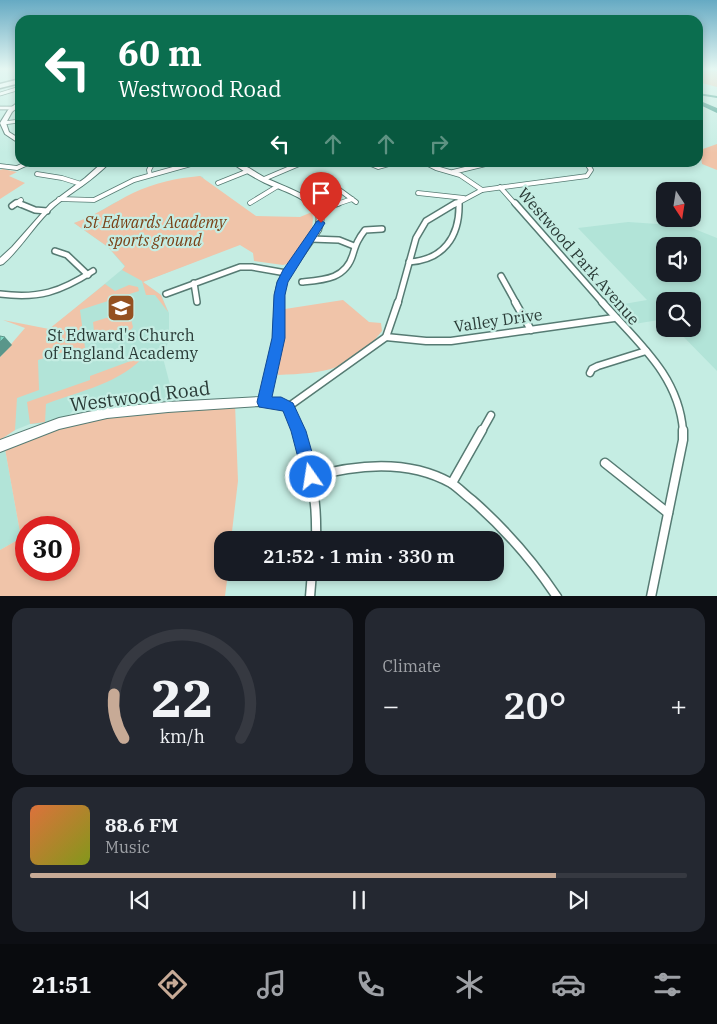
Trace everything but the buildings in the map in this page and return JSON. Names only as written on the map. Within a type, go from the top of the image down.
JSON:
[{"type":"street","points":[[0,108],[14,108]]},
{"type":"street","points":[[14,108],[7,115],[3,123],[7,133],[15,139]]},
{"type":"street","points":[[3,123],[15,121]]},
{"type":"street","points":[[0,166],[19,167]]},
{"type":"street","points":[[0,262],[20,243],[47,211],[101,167]]},
{"type":"street","points":[[150,167],[150,175]]},
{"type":"street","points":[[60,199],[94,200],[134,180],[180,167]]},
{"type":"street","points":[[242,167],[303,197],[316,210],[321,223],[286,273],[280,295],[278,338],[264,402]]},
{"type":"street","points":[[264,179],[292,167]]},
{"type":"street","points":[[434,167],[464,176],[482,190]]},
{"type":"street","points":[[453,172],[469,167]]},
{"type":"street","points":[[316,531],[311,477],[299,431],[288,407],[386,337],[391,327],[416,238],[426,221],[462,199],[482,190],[582,178],[590,173],[590,167]]},
{"type":"street","points":[[218,183],[248,171]]},
{"type":"street","points":[[37,174],[62,178],[81,184]]},
{"type":"street","points":[[316,210],[354,201],[326,180]]},
{"type":"street","points":[[250,203],[278,186]]},
{"type":"street","name":"Westwood Park Avenue","points":[[500,187],[614,318],[646,351],[672,385],[683,416],[683,440],[651,596]]},
{"type":"street","points":[[418,194],[462,199]]},
{"type":"street","points":[[409,262],[431,259],[439,255],[458,225],[462,199]]},
{"type":"street","points":[[17,203],[47,211]]},
{"type":"street","points":[[302,282],[326,280],[340,276],[345,272],[350,263],[354,246],[364,230],[382,229]]},
{"type":"street","points":[[311,239],[341,240],[350,242],[354,246]]},
{"type":"street","points":[[0,294],[27,297],[47,296],[70,286],[90,273],[67,255],[56,252]]},
{"type":"street","points":[[166,294],[246,266],[286,273]]},
{"type":"street","points":[[501,276],[531,330]]},
{"type":"street","points":[[194,283],[198,302]]},
{"type":"street","name":"Valley Drive","points":[[386,337],[426,341],[451,341],[614,318]]},
{"type":"street","points":[[590,373],[592,369],[598,366],[646,351]]},
{"type":"street","name":"Westwood Road","points":[[0,446],[67,421],[91,416],[194,406],[264,402],[281,403],[288,407]]},
{"type":"street","points":[[452,484],[491,415]]},
{"type":"street","points":[[605,463],[668,513]]},
{"type":"street","points":[[311,477],[358,466],[377,466],[405,469],[452,484],[480,507],[521,549],[557,596]]},
{"type":"street","points":[[310,596],[311,581]]},
{"type":"shaded area","name":"St Edward's Church of England Academy","points":[[200,176],[203,177],[225,250],[143,282],[161,295],[169,313],[169,339],[163,358],[174,400],[95,409],[90,402],[78,405],[69,415],[39,424],[30,424],[15,430],[0,440],[0,371],[125,267],[108,247],[74,223],[87,219],[114,203],[149,187]]},
{"type":"shaded area","points":[[628,222],[656,224],[656,228],[692,228],[717,238],[717,371],[684,337],[701,337],[701,292],[656,292],[656,320],[628,325],[612,306],[647,300],[578,228]]},
{"type":"shaded area","points":[[5,449],[17,516],[15,516],[15,541],[0,550],[0,451]]},
{"type":"green space","points":[[717,144],[717,170],[703,164],[703,149]]},
{"type":"green space","points":[[0,170],[17,172],[9,176],[25,183],[0,199]]},
{"type":"green space","name":"St Edwards Academy sports ground","points":[[200,176],[256,216],[300,217],[312,212],[312,226],[303,246],[290,263],[283,265],[254,261],[253,253],[240,245],[143,282],[161,295],[168,312],[155,295],[146,295],[142,281],[122,270],[125,266],[108,247],[74,223],[149,186]]},
{"type":"green space","points":[[105,284],[115,291],[129,285],[138,287],[139,291],[80,310],[85,348],[74,351],[73,349],[38,360],[39,390],[17,398],[15,430],[0,440],[0,357],[25,328],[3,320],[49,329]]},
{"type":"green space","points":[[343,300],[369,322],[381,323],[382,331],[371,344],[348,362],[336,367],[310,373],[278,375],[285,309]]},
{"type":"green space","points":[[129,311],[133,327],[129,333],[101,342],[101,338],[95,340],[93,322]]},
{"type":"green space","points":[[145,351],[146,354],[136,364],[113,379],[46,404],[45,422],[30,424],[27,402],[90,380],[90,376],[136,359],[135,354]]},
{"type":"green space","points":[[235,404],[238,481],[232,531],[214,531],[214,581],[227,581],[225,596],[0,596],[0,550],[15,541],[15,581],[80,581],[80,516],[17,516],[5,449],[82,418]]},
{"type":"waterway","points":[[703,104],[717,111]]},
{"type":"place","name":"St Edward's Church of England Academy","points":[[121,308]]},
{"type":"route","points":[[311,477],[299,431],[288,407],[281,403],[264,402],[278,338],[282,282],[286,273],[321,223]]}]
